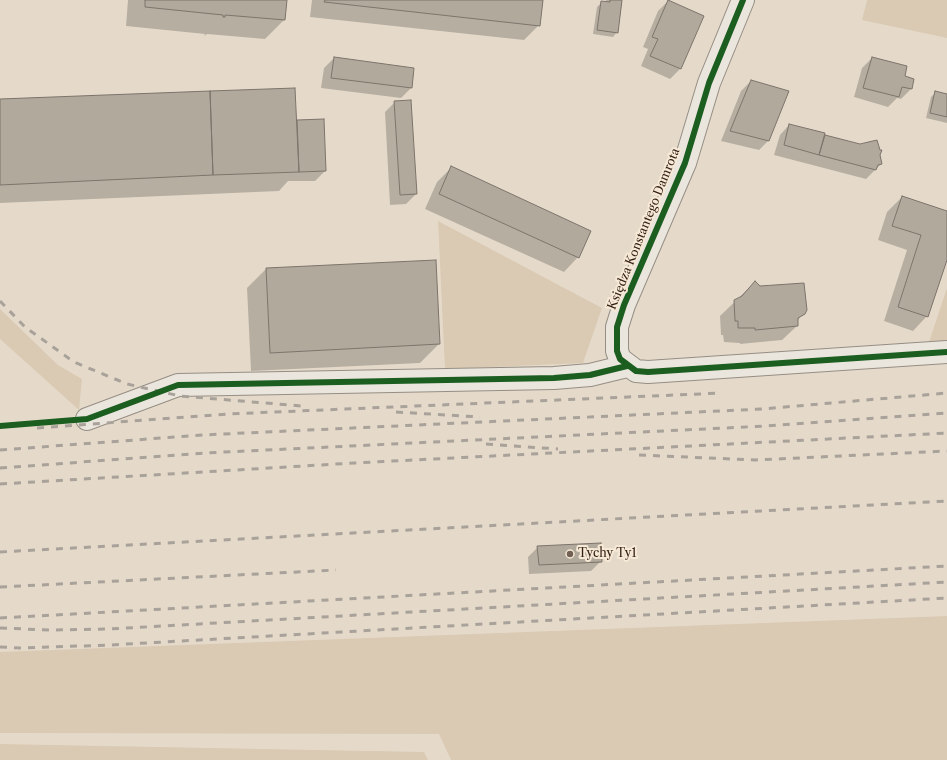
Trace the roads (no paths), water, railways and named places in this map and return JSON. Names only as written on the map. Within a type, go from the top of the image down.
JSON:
[{"type":"street","name":"Księdza Konstantego Damrota","points":[[627,366],[620,359],[617,351],[617,327],[624,305],[685,163],[710,83],[744,0]]},
{"type":"street","points":[[87,419],[178,385],[554,378],[590,375],[627,366],[636,371],[648,372],[947,352]]},
{"type":"railway","points":[[0,301],[25,327],[74,362],[127,384],[180,396],[302,406]]},
{"type":"railway","points":[[37,428],[228,414],[722,393]]},
{"type":"railway","points":[[0,450],[202,435],[762,409],[947,393]]},
{"type":"railway","points":[[396,412],[480,417]]},
{"type":"railway","points":[[0,468],[205,453],[766,426],[947,413]]},
{"type":"railway","points":[[0,484],[354,463],[947,433]]},
{"type":"railway","points":[[486,444],[558,449]]},
{"type":"railway","points":[[639,455],[755,460],[947,451]]},
{"type":"railway","points":[[0,552],[947,501]]},
{"type":"railway","points":[[0,618],[947,566]]},
{"type":"railway","points":[[0,587],[336,570]]},
{"type":"railway","points":[[0,628],[49,630],[109,629],[947,582]]},
{"type":"railway","points":[[0,647],[21,648],[110,645],[947,598]]},
{"type":"place","name":"Tychy Ty1","points":[[570,554]]}]
